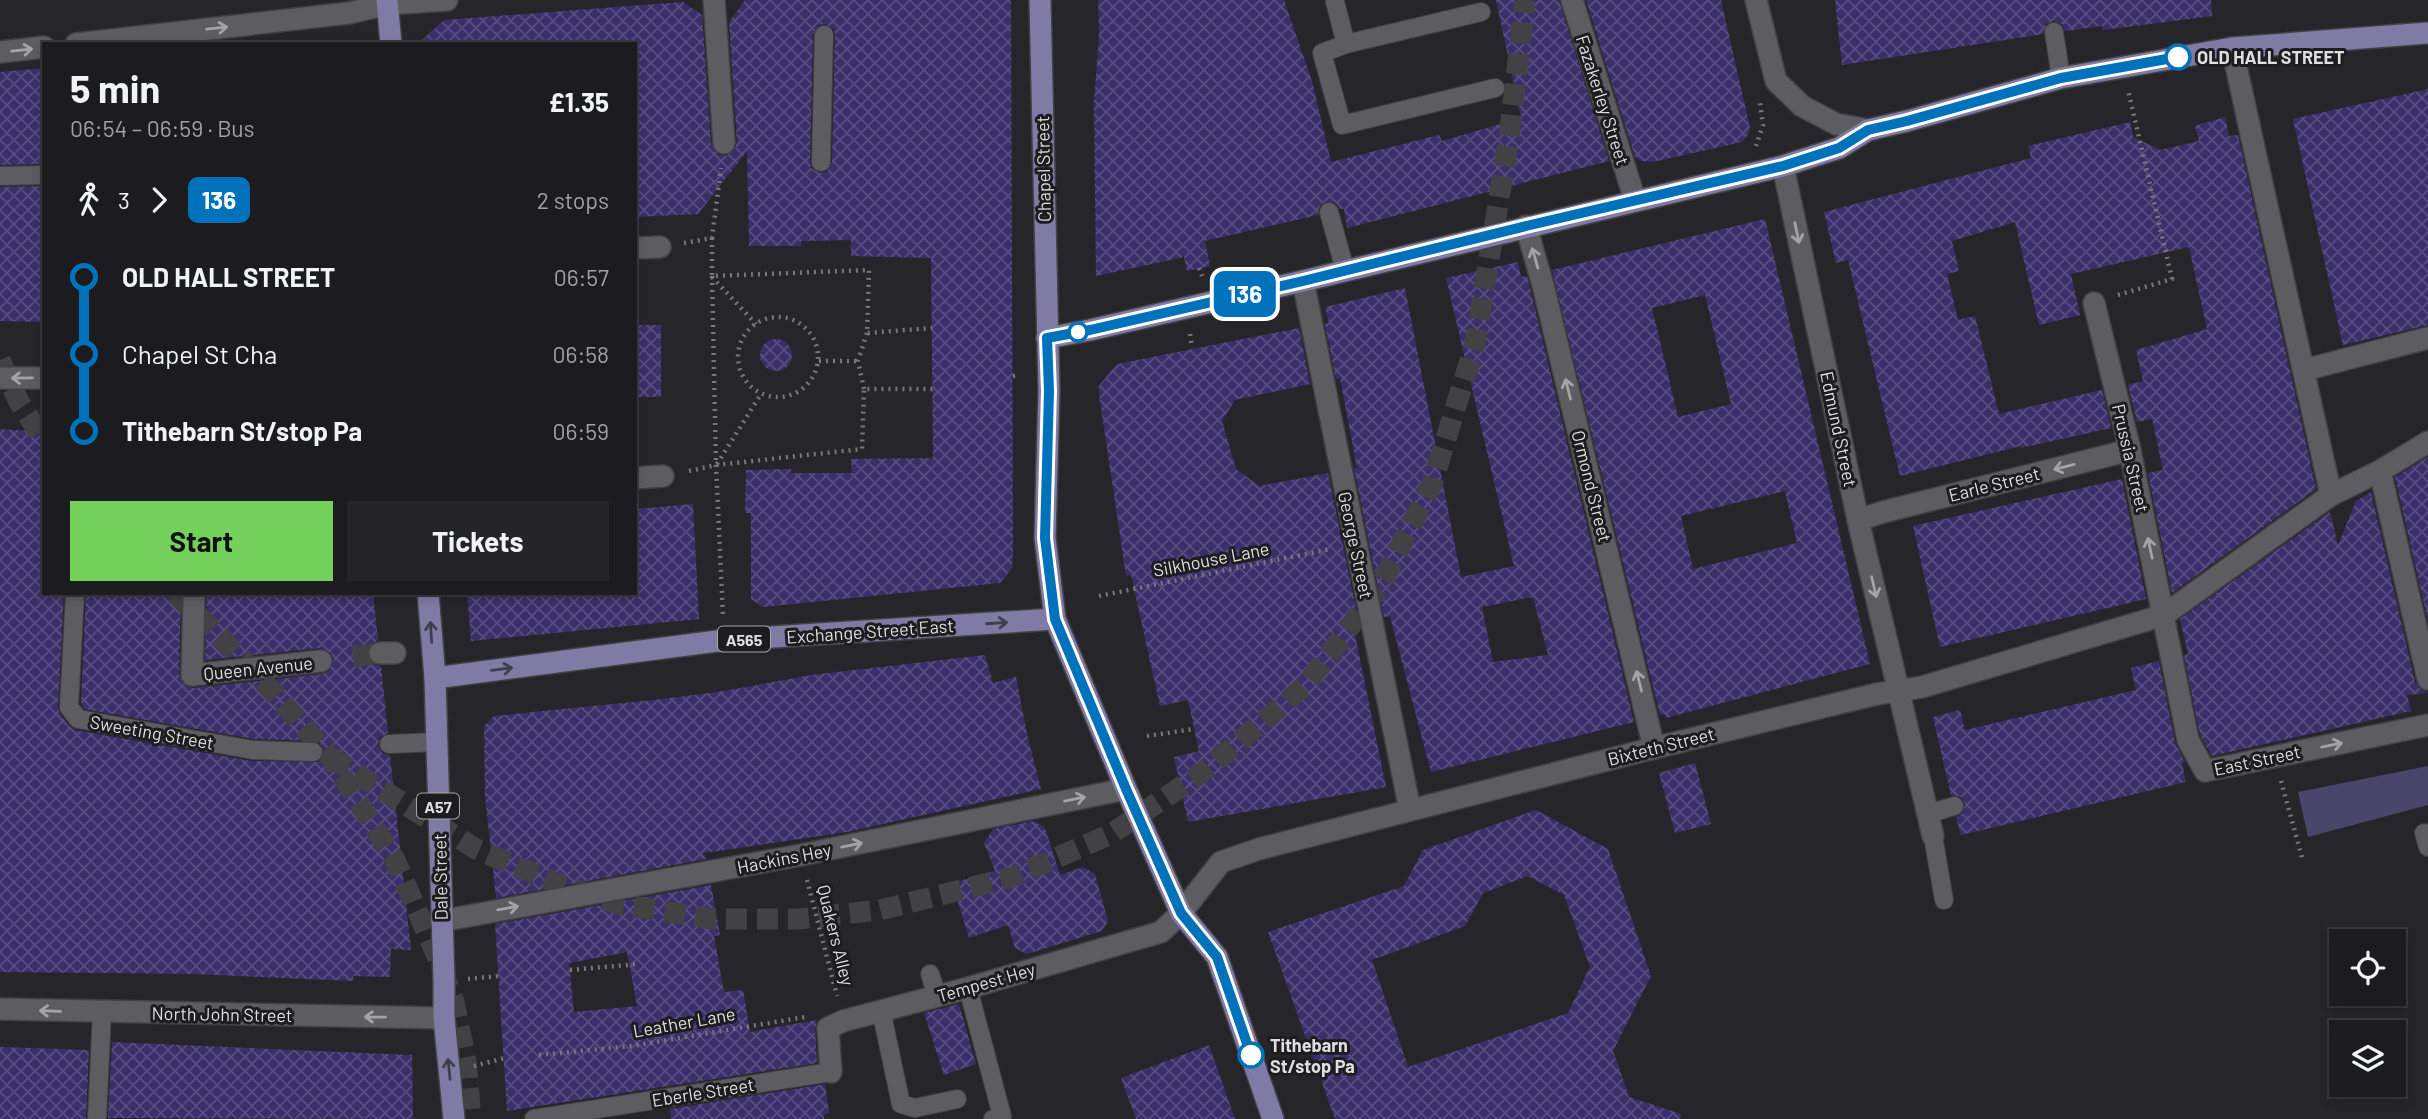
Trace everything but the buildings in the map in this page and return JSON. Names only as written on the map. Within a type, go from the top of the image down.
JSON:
[{"type":"main road","name":"Chapel Street","points":[[1040,0],[1049,391],[1045,538],[1055,619],[1181,913],[1217,957],[1273,1119]]},
{"type":"main road","points":[[387,2],[391,42]]},
{"type":"main road","points":[[1047,338],[1303,281],[1783,166],[1839,148],[1868,130],[2061,78],[2232,48],[2428,33]]},
{"type":"main road","name":"Dale Street","points":[[428,595],[435,678],[443,1018],[454,1119]]},
{"type":"main road","name":"Exchange Street East","points":[[435,678],[725,640],[1055,619]]},
{"type":"street","points":[[94,42],[349,13],[387,2],[447,0]]},
{"type":"street","points":[[714,0],[724,143]]},
{"type":"street","name":"Fazakerley Street","points":[[1572,0],[1635,200]]},
{"type":"street","points":[[1756,0],[1776,81],[1802,106],[1836,124],[1868,130]]},
{"type":"street","points":[[0,52],[42,47]]},
{"type":"street","points":[[2232,48],[2331,495]]},
{"type":"street","name":"Edmund Street","points":[[1783,166],[1858,520],[1933,836]]},
{"type":"street","name":"Ormond Street","points":[[1526,226],[1654,748]]},
{"type":"street","points":[[637,248],[660,247]]},
{"type":"street","name":"George Street","points":[[1303,281],[1410,810]]},
{"type":"street","name":"Prussia Street","points":[[2094,303],[2130,450],[2164,615]]},
{"type":"street","points":[[2304,370],[2428,338]]},
{"type":"street","points":[[0,378],[42,377]]},
{"type":"street","name":"Bixteth Street","points":[[1181,913],[1221,862],[1259,849],[1654,748],[1898,690],[1922,687],[2164,615],[2331,495],[2380,471],[2428,442]]},
{"type":"street","name":"Earle Street","points":[[1858,520],[2130,450]]},
{"type":"street","points":[[2380,471],[2428,679]]},
{"type":"street","points":[[637,478],[663,476]]},
{"type":"street","name":"Queen Avenue","points":[[194,595],[192,675],[321,661]]},
{"type":"street","name":"East Street","points":[[2164,615],[2182,741],[2205,771],[2428,725]]},
{"type":"street","name":"Hackins Hey","points":[[441,921],[801,855],[1126,789]]},
{"type":"street","name":"Tempest Hey","points":[[836,1025],[1161,932],[1181,913]]},
{"type":"street","name":"North John Street","points":[[0,1009],[443,1018]]},
{"type":"street","points":[[831,1072],[836,1025]]},
{"type":"lane","points":[[1336,6],[1346,44]]},
{"type":"lane","points":[[1480,12],[1346,44],[1322,53],[1342,125],[1495,88]]},
{"type":"lane","points":[[2054,32],[2061,78]]},
{"type":"lane","points":[[821,162],[824,35]]},
{"type":"lane","points":[[0,176],[42,175]]},
{"type":"lane","points":[[1329,212],[1345,270]]},
{"type":"lane","name":"Sweeting Street","points":[[75,595],[69,707],[78,719],[253,750],[313,752]]},
{"type":"lane","points":[[389,744],[437,742]]},
{"type":"lane","points":[[1928,814],[1954,806]]},
{"type":"lane","points":[[1933,836],[1944,900]]},
{"type":"lane","points":[[930,974],[937,996]]},
{"type":"lane","points":[[968,988],[1002,1116],[993,1119]]},
{"type":"lane","points":[[881,1010],[901,1104],[915,1108],[957,1099]]},
{"type":"lane","points":[[97,1119],[102,1012]]},
{"type":"lane","name":"Eberle Street","points":[[534,1119],[831,1072]]},
{"type":"path","points":[[2094,303],[2172,279],[2123,67]]},
{"type":"path","points":[[1754,150],[1763,125],[1759,96]]},
{"type":"path","points":[[723,615],[716,465],[712,238],[724,143]]},
{"type":"path","points":[[660,247],[712,238]]},
{"type":"path","points":[[1199,268],[1202,276]]},
{"type":"path","points":[[663,476],[716,465],[862,449],[864,389],[858,360],[867,333],[869,270],[712,276]]},
{"type":"path","points":[[712,276],[756,324]]},
{"type":"path","points":[[773,317],[791,319],[807,328],[816,343],[819,361],[814,376],[804,388],[791,396],[776,398],[761,394],[750,385],[742,374],[738,360],[746,333],[756,324],[773,317]]},
{"type":"path","points":[[867,333],[932,328]]},
{"type":"path","points":[[1190,334],[1192,348]]},
{"type":"path","points":[[819,361],[858,360]]},
{"type":"path","points":[[1013,376],[1020,375]]},
{"type":"path","points":[[864,389],[933,389]]},
{"type":"path","points":[[716,465],[761,394]]},
{"type":"path","name":"Silkhouse Lane","points":[[1099,596],[1329,549]]},
{"type":"path","points":[[1147,736],[1194,729]]},
{"type":"path","points":[[2274,757],[2303,861]]},
{"type":"path","name":"Quakers Alley","points":[[801,855],[836,1025]]},
{"type":"path","points":[[570,970],[639,964]]},
{"type":"path","name":"Leather Lane","points":[[539,1055],[632,1046],[817,1015],[836,1025]]},
{"type":"shaded area","points":[[2428,766],[2428,805],[2308,837],[2298,792]]},
{"type":"tunnel","points":[[330,757],[476,849],[561,885],[622,905],[714,919],[798,919],[880,910],[1013,877],[1111,834],[1203,772],[1306,685],[1379,588],[1432,484],[1475,344],[1509,138],[1525,0]]},
{"type":"tunnel","points":[[0,360],[19,402],[42,437]]},
{"type":"tunnel","points":[[177,595],[256,673],[330,757],[395,860],[454,1002],[466,1060],[471,1119]]},
{"type":"tunnel","points":[[353,657],[380,653]]},
{"type":"bus line","name":"136","points":[[1251,1055],[1217,957],[1181,913],[1055,619],[1045,538],[1049,391],[1047,338],[1303,281],[1783,166],[1839,148],[1868,130],[2061,78],[2178,57]]},
{"type":"place","name":"OLD HALL STREET","points":[[2178,57]]},
{"type":"place","name":"Tithebarn St/stop Pa","points":[[1251,1055]]}]
